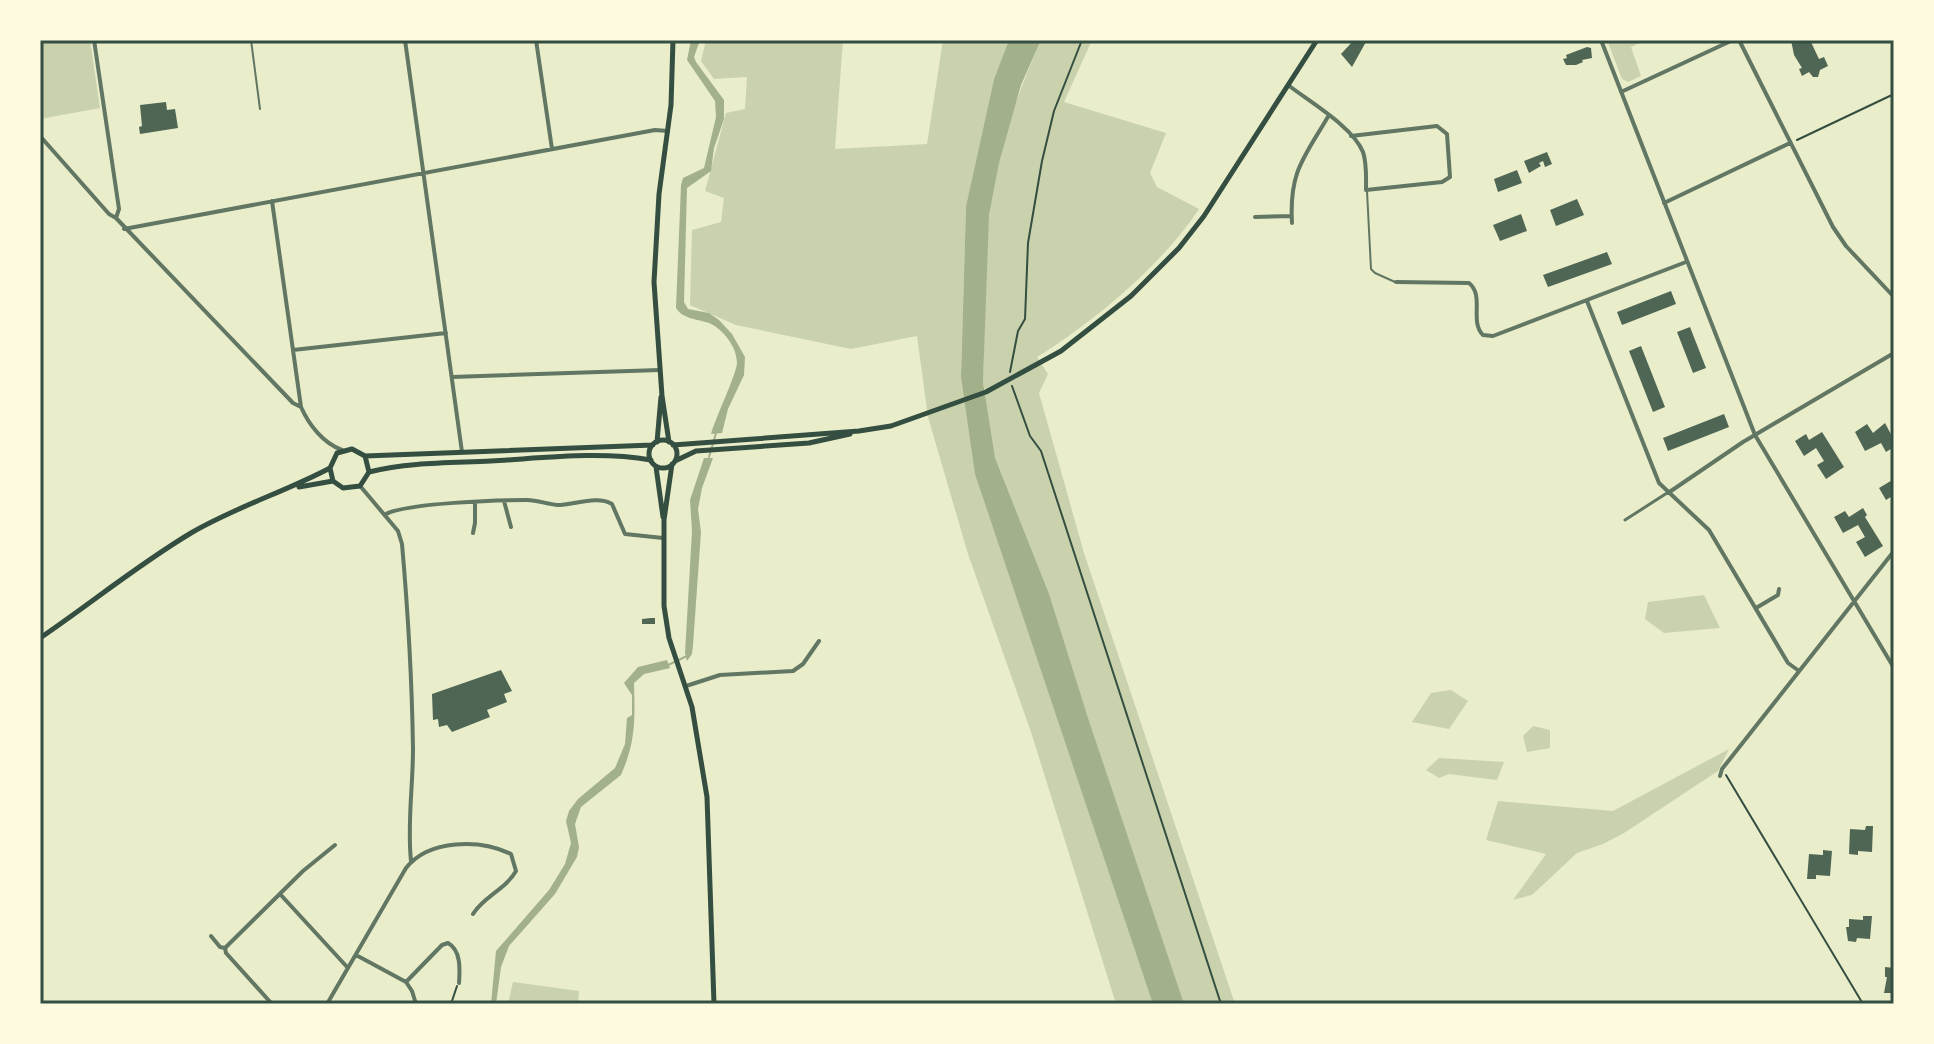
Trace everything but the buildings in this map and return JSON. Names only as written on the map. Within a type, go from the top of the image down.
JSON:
[{"type":"main road","points":[[673,40],[668,132],[659,194],[655,259],[662,396],[671,443],[676,452],[664,520],[664,606],[696,730],[707,797],[714,1004]]},
{"type":"main road","points":[[651,460],[596,456],[388,467],[369,472],[360,486],[343,488],[333,481],[330,468],[334,456],[342,450],[352,449],[365,456],[655,443],[717,449],[809,443],[891,426],[986,392],[1061,351],[1156,273],[1204,216],[1317,40]]},
{"type":"main road","points":[[662,396],[655,443],[649,452],[656,467],[664,520]]},
{"type":"main road","points":[[656,467],[665,468],[687,453],[721,441],[859,431]]},
{"type":"main road","points":[[462,452],[463,462]]},
{"type":"main road","points":[[365,456],[369,472]]},
{"type":"main road","points":[[40,638],[191,533],[330,468]]},
{"type":"main road","points":[[294,487],[333,481]]},
{"type":"street","points":[[94,40],[119,209],[116,218]]},
{"type":"street","points":[[405,40],[462,452]]},
{"type":"street","points":[[536,40],[552,149]]},
{"type":"street","points":[[1601,40],[1755,435],[1894,668]]},
{"type":"street","points":[[1621,92],[1736,40],[1839,237],[1894,297]]},
{"type":"street","points":[[1288,85],[1329,115],[1360,146],[1365,161],[1366,190],[1442,182],[1451,173],[1447,134],[1441,128],[1351,136]]},
{"type":"street","points":[[1292,223],[1292,185],[1297,168],[1329,115]]},
{"type":"street","points":[[124,229],[655,130],[668,132]]},
{"type":"street","points":[[1360,146],[1363,135]]},
{"type":"street","points":[[40,136],[109,214],[293,403],[301,407]]},
{"type":"street","points":[[1664,203],[1790,143]]},
{"type":"street","points":[[272,200],[301,407],[314,428],[332,447],[342,450]]},
{"type":"street","points":[[1255,217],[1292,216]]},
{"type":"street","points":[[1396,282],[1469,283],[1477,293],[1477,327],[1483,335],[1493,336],[1686,262]]},
{"type":"street","points":[[1587,301],[1659,483],[1709,530],[1788,663],[1799,671]]},
{"type":"street","points":[[293,350],[446,333]]},
{"type":"street","points":[[1625,520],[1755,435],[1894,353]]},
{"type":"street","points":[[452,377],[660,370]]},
{"type":"street","points":[[332,447],[334,456]]},
{"type":"street","points":[[327,1004],[411,861],[409,802],[413,752],[402,544],[398,531],[386,514],[360,486]]},
{"type":"street","points":[[386,514],[402,508],[475,502],[531,500],[556,505],[608,501],[625,534],[663,538]]},
{"type":"street","points":[[504,501],[511,527]]},
{"type":"street","points":[[473,533],[475,502]]},
{"type":"street","points":[[1720,776],[1722,769],[1894,551]]},
{"type":"street","points":[[1756,608],[1778,595],[1779,589]]},
{"type":"street","points":[[686,686],[720,675],[793,671],[803,664],[819,641]]},
{"type":"street","points":[[411,861],[433,850],[461,844],[511,854],[516,871],[511,881],[478,905],[473,914]]},
{"type":"street","points":[[225,948],[335,845]]},
{"type":"street","points":[[280,894],[348,968]]},
{"type":"street","points":[[211,936],[220,947],[225,948]]},
{"type":"street","points":[[406,982],[442,945],[448,943],[455,949],[459,960],[459,983]]},
{"type":"street","points":[[225,948],[226,953],[272,1004]]},
{"type":"street","points":[[356,955],[406,982],[416,1004]]},
{"type":"lane","points":[[251,40],[260,109]]},
{"type":"lane","points":[[1366,190],[1371,269],[1396,282]]},
{"type":"path","points":[[1082,40],[1054,111],[1042,161],[1028,243],[1025,319],[1018,331],[1010,379],[1030,436],[1041,451],[1221,1004]]},
{"type":"path","points":[[1790,143],[1894,94]]},
{"type":"path","points":[[1722,769],[1863,1004]]},
{"type":"path","points":[[451,1004],[459,983]]},
{"type":"shaded area","points":[[40,40],[90,40],[100,108],[40,119]]},
{"type":"shaded area","points":[[691,40],[700,40],[694,57],[724,100],[724,119],[714,148],[711,171],[687,188],[684,302],[688,309],[709,313],[719,320],[732,334],[745,357],[744,375],[728,409],[722,433],[711,434],[737,363],[732,345],[719,330],[709,323],[686,317],[676,308],[681,185],[683,178],[704,168],[716,117],[715,101],[687,60]]},
{"type":"shaded area","points":[[706,40],[843,40],[835,149],[927,144],[943,40],[1009,40],[994,79],[966,206],[961,377],[965,404],[986,396],[983,382],[985,278],[992,193],[1008,126],[1041,40],[1092,40],[1064,102],[1166,133],[1150,173],[1157,187],[1199,209],[1166,251],[1126,291],[1037,357],[1048,374],[1039,393],[1084,553],[1235,1004],[1116,1004],[1031,732],[968,554],[928,417],[917,336],[851,349],[736,325],[690,305],[692,230],[721,222],[724,198],[705,191],[726,113],[745,109],[747,77],[714,79],[701,61]]},
{"type":"shaded area","points":[[1009,40],[1041,40],[1021,85],[999,163],[989,215],[983,382],[995,458],[1049,594],[1184,1004],[1153,1004],[975,474],[961,377],[966,206],[994,79]]},
{"type":"shaded area","points":[[1607,40],[1646,40],[1631,47],[1641,76],[1628,82],[1622,79]]},
{"type":"shaded area","points":[[704,458],[713,458],[698,509],[701,532],[693,645],[687,661],[692,531],[690,500]]},
{"type":"shaded area","points":[[1704,595],[1720,628],[1664,633],[1645,619],[1648,602]]},
{"type":"shaded area","points":[[667,660],[670,668],[644,674],[634,683],[634,730],[621,775],[581,807],[575,824],[579,847],[577,857],[555,894],[509,946],[501,967],[496,1004],[491,1004],[496,951],[549,890],[565,864],[571,843],[566,821],[569,811],[578,799],[615,768],[625,744],[627,718],[632,715],[632,695],[624,683],[638,667]]},
{"type":"shaded area","points":[[1451,690],[1468,701],[1449,729],[1412,722],[1431,693]]},
{"type":"shaded area","points":[[1533,726],[1550,730],[1550,748],[1527,752],[1523,736]]},
{"type":"shaded area","points":[[1729,749],[1718,771],[1624,833],[1577,853],[1532,895],[1513,900],[1546,854],[1486,840],[1498,801],[1613,811]]},
{"type":"shaded area","points":[[1439,758],[1504,762],[1497,780],[1449,774],[1439,778],[1426,770]]},
{"type":"shaded area","points":[[513,982],[579,991],[578,1004],[508,1004]]},
{"type":"waterway","points":[[709,457],[716,433]]},
{"type":"waterway","points":[[668,665],[687,656]]}]
